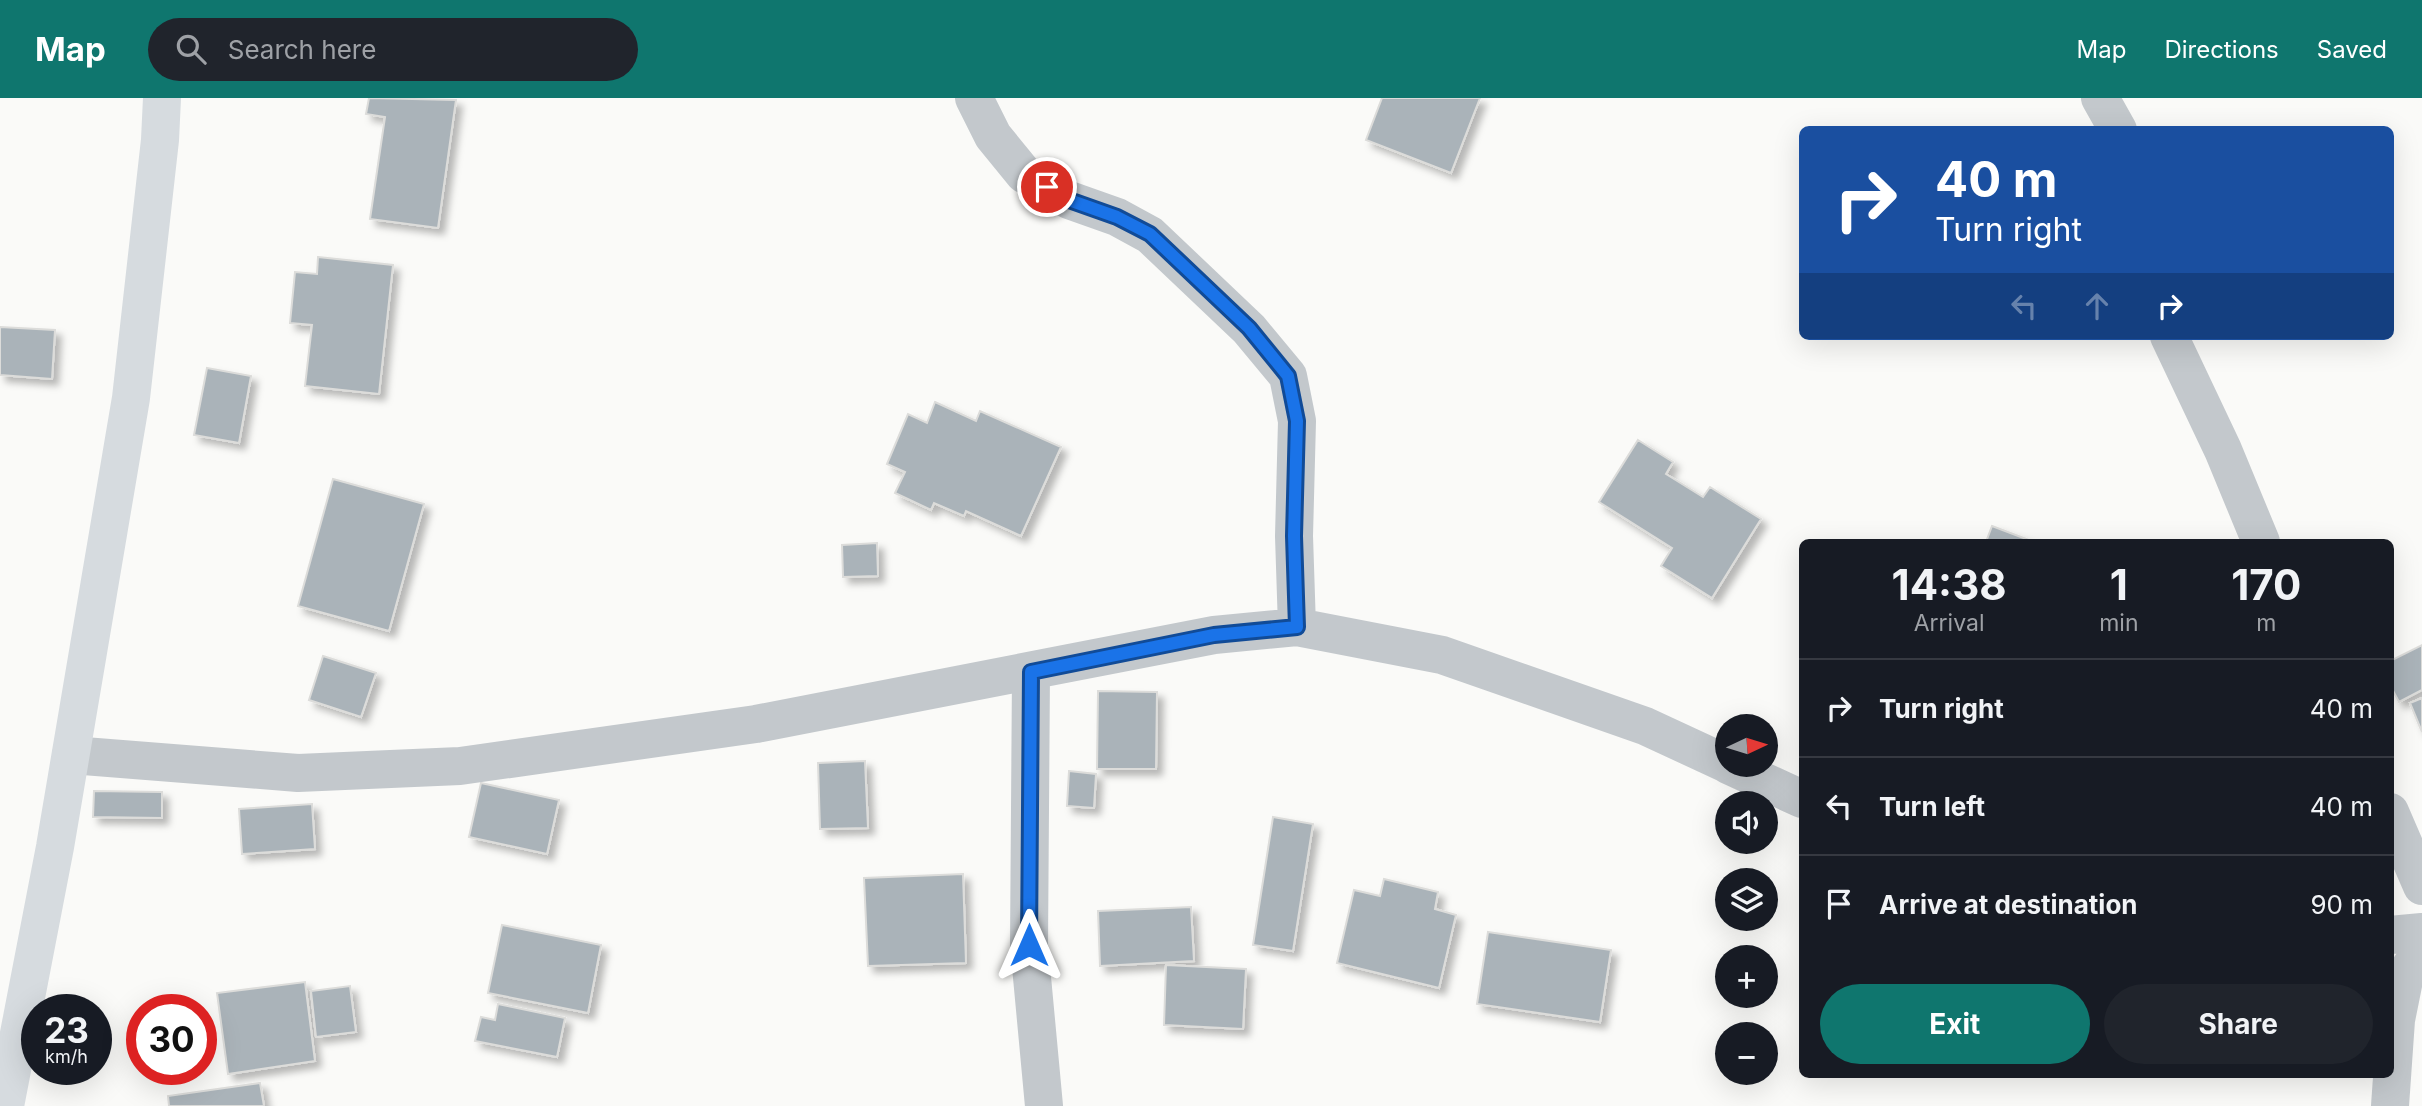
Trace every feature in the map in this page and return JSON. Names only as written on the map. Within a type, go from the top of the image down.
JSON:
[{"type":"main road","points":[[4,1098],[71,755],[131,398],[160,140],[162,98]]},
{"type":"street","points":[[974,98],[993,136],[1024,174],[1069,200],[1117,217],[1150,234],[1249,328],[1288,376],[1297,421],[1294,536],[1297,627]]},
{"type":"street","points":[[2101,98],[2116,126]]},
{"type":"street","points":[[2171,340],[2223,450],[2260,539]]},
{"type":"street","points":[[71,755],[298,773],[460,766],[756,724],[1214,635],[1297,627],[1441,655],[1645,726],[1715,758]]},
{"type":"street","points":[[1031,672],[1029,945],[1044,1106]]},
{"type":"street","points":[[1755,777],[1799,798]]},
{"type":"street","points":[[2394,821],[2422,886]]},
{"type":"street","points":[[2394,935],[2422,932]]},
{"type":"street","points":[[2394,1049],[2404,975],[2422,950]]},
{"type":"street","points":[[2390,1106],[2392,1078]]},
{"type":"building","points":[[369,98],[456,100],[438,228],[370,219],[385,117],[366,114]]},
{"type":"building","points":[[1382,98],[1480,98],[1451,173],[1366,140]]},
{"type":"building","points":[[318,257],[393,265],[379,394],[305,386],[312,325],[290,323],[295,272],[317,274]]},
{"type":"building","points":[[0,327],[55,330],[52,379],[0,375]]},
{"type":"building","points":[[207,368],[251,376],[239,443],[194,435]]},
{"type":"building","points":[[935,402],[976,421],[980,411],[1061,447],[1021,536],[966,511],[964,516],[934,503],[931,510],[895,493],[905,472],[887,464],[908,414],[927,423]]},
{"type":"building","points":[[1638,440],[1673,462],[1666,474],[1703,497],[1710,487],[1761,519],[1712,598],[1661,566],[1672,548],[1599,502]]},
{"type":"building","points":[[333,479],[424,504],[389,631],[298,606]]},
{"type":"building","points":[[1992,526],[2026,539],[1987,539]]},
{"type":"building","points":[[877,543],[878,576],[843,577],[842,545]]},
{"type":"building","points":[[2422,645],[2422,690],[2399,702],[2394,693],[2394,659]]},
{"type":"building","points":[[323,656],[376,673],[361,717],[309,700]]},
{"type":"building","points":[[1098,691],[1157,692],[1156,769],[1097,769]]},
{"type":"building","points":[[2422,698],[2422,732],[2410,703]]},
{"type":"building","points":[[865,761],[868,828],[820,829],[818,763]]},
{"type":"building","points":[[1069,771],[1096,774],[1094,808],[1067,806]]},
{"type":"building","points":[[481,783],[559,800],[547,854],[469,837]]},
{"type":"building","points":[[94,791],[162,792],[162,818],[93,817]]},
{"type":"building","points":[[312,804],[315,849],[242,854],[239,809]]},
{"type":"building","points":[[1273,817],[1313,824],[1293,951],[1253,945]]},
{"type":"building","points":[[963,874],[966,963],[868,966],[864,878]]},
{"type":"building","points":[[1384,879],[1438,892],[1435,909],[1456,915],[1439,988],[1337,963],[1354,890],[1380,896]]},
{"type":"building","points":[[1191,907],[1194,961],[1100,966],[1098,911]]},
{"type":"building","points":[[502,925],[601,945],[588,1013],[488,993]]},
{"type":"building","points":[[1488,932],[1611,950],[1600,1022],[1477,1004]]},
{"type":"building","points":[[1166,965],[1246,969],[1243,1029],[1164,1025]]},
{"type":"building","points":[[305,982],[315,1061],[228,1074],[217,993]]},
{"type":"building","points":[[350,986],[356,1032],[316,1037],[311,991]]},
{"type":"building","points":[[498,1004],[565,1018],[557,1057],[475,1041],[481,1017],[495,1020]]},
{"type":"building","points":[[260,1083],[264,1106],[169,1106],[168,1096]]},
{"type":"route","points":[[1029,945],[1031,672],[1214,635],[1297,627],[1294,536],[1297,421],[1288,376],[1249,328],[1150,234],[1117,217],[1069,200],[1047,187]]}]
